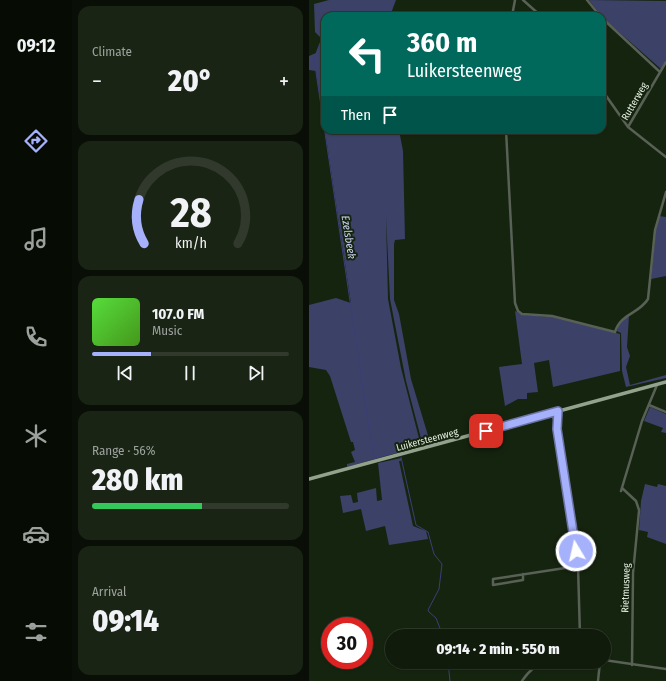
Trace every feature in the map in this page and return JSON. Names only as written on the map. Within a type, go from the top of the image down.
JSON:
[{"type":"main road","name":"Luikersteenweg","points":[[309,479],[666,382]]},
{"type":"street","points":[[513,12],[515,0]]},
{"type":"street","points":[[523,0],[536,12]]},
{"type":"street","points":[[587,0],[597,12]]},
{"type":"street","points":[[606,22],[661,72]]},
{"type":"street","name":"Rutterweg","points":[[666,62],[628,127],[666,157]]},
{"type":"street","points":[[606,96],[628,127]]},
{"type":"street","points":[[506,134],[515,303],[518,311],[523,314],[552,316],[615,332],[619,323],[644,304],[648,299],[655,230],[661,204],[665,199],[666,192]]},
{"type":"street","name":"Rietmusweg","points":[[632,665],[633,578],[639,510],[636,501],[622,490],[649,405],[657,385]]},
{"type":"street","points":[[649,405],[666,412]]},
{"type":"street","points":[[557,429],[558,411]]},
{"type":"street","points":[[552,413],[557,429],[578,566],[579,629]]},
{"type":"street","points":[[523,574],[523,580],[493,585],[493,579],[523,574],[578,566]]},
{"type":"street","points":[[611,661],[666,669]]},
{"type":"street","points":[[522,681],[532,669]]},
{"type":"street","points":[[598,681],[599,669]]},
{"type":"shaded area","points":[[329,0],[396,0],[392,12],[321,12],[321,38],[315,32],[314,4]]},
{"type":"shaded area","points":[[589,0],[666,1],[666,60],[661,69],[606,21],[606,12],[598,12]]},
{"type":"shaded area","points":[[321,41],[321,104],[316,71],[309,70],[309,56],[316,53]]},
{"type":"shaded area","points":[[326,134],[400,134],[403,151],[405,239],[395,240],[394,244],[394,300],[399,314],[411,379],[430,442],[448,437],[449,440],[423,446],[406,381],[390,299],[386,217],[388,299],[401,368],[421,446],[347,467],[347,464],[355,462],[351,452],[355,450],[353,442],[351,442],[330,376],[326,370],[309,367],[309,305],[336,298],[351,303]]},
{"type":"shaded area","points":[[659,216],[666,217],[666,276],[651,279],[656,229]]},
{"type":"shaded area","points":[[515,311],[523,315],[552,317],[620,334],[620,371],[553,387],[549,360],[534,363],[538,392],[527,393],[527,399],[518,399],[505,406],[499,367],[522,364]]},
{"type":"shaded area","points":[[629,316],[627,347],[630,356],[626,367],[630,385],[666,375],[666,378],[626,387],[622,371],[621,333],[617,331],[619,323]]},
{"type":"shaded area","points":[[650,407],[666,414],[666,433],[661,432],[663,428],[644,421]]},
{"type":"shaded area","points":[[401,458],[401,461],[399,461],[413,526],[426,531],[428,539],[389,545],[385,526],[366,531],[361,509],[343,513],[340,496],[351,495],[353,503],[358,502],[357,493],[376,488],[377,501],[382,500],[378,463]]},
{"type":"shaded area","points":[[645,484],[657,487],[658,484],[666,486],[666,544],[647,537],[648,532],[639,530],[641,501]]},
{"type":"waterway","name":"Ezelsbeek","points":[[390,12],[394,0]]},
{"type":"waterway","name":"Ezelsbeek","points":[[320,43],[314,59],[321,106]]},
{"type":"waterway","name":"Ezelsbeek","points":[[325,134],[370,435]]},
{"type":"waterway","name":"Ezelsbeek","points":[[371,436],[374,457],[400,452]]},
{"type":"waterway","name":"Ezelsbeek","points":[[401,457],[416,525],[428,532],[434,554],[442,564],[439,589],[428,610],[436,618],[440,629]]},
{"type":"waterway","name":"Ezelsbeek","points":[[449,669],[450,681]]},
{"type":"route","points":[[486,431],[558,411],[557,429],[576,551]]}]
